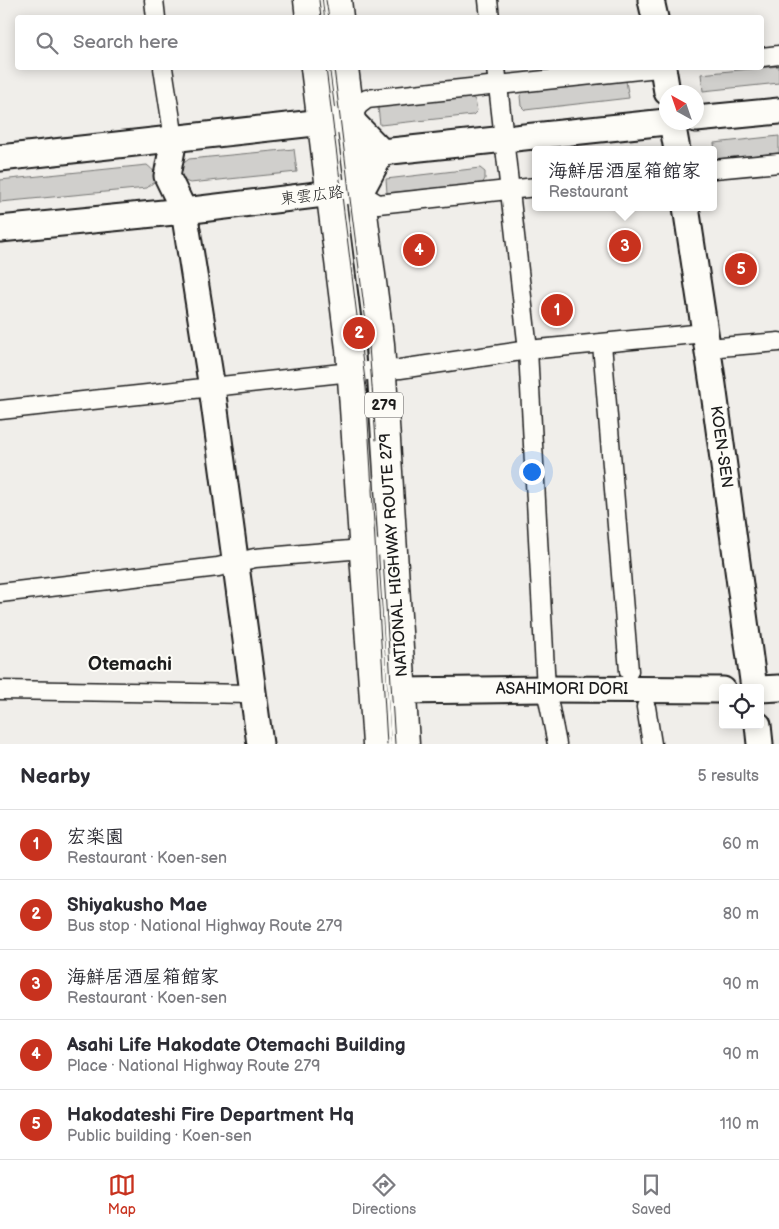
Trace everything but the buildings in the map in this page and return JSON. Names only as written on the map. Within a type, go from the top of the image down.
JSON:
[{"type":"highway","points":[[308,0],[310,15]]},
{"type":"highway","points":[[337,0],[339,15]]},
{"type":"highway","name":"NATIONAL HIGHWAY ROUTE 279","points":[[315,70],[350,349],[376,744]]},
{"type":"highway","name":"NATIONAL HIGHWAY ROUTE 279","points":[[344,70],[380,344],[405,744]]},
{"type":"street","points":[[154,0],[156,15]]},
{"type":"street","points":[[488,0],[490,15]]},
{"type":"street","points":[[651,0],[654,15]]},
{"type":"street","points":[[764,57],[779,55]]},
{"type":"street","points":[[163,70],[174,139],[167,176],[184,211],[212,388],[260,744]]},
{"type":"street","points":[[496,70],[528,350],[546,689],[557,744]]},
{"type":"street","points":[[350,119],[359,105],[368,99],[639,70]]},
{"type":"street","points":[[663,70],[666,85]]},
{"type":"street","points":[[704,118],[779,111]]},
{"type":"street","points":[[0,158],[350,119]]},
{"type":"street","points":[[350,119],[382,152],[659,123]]},
{"type":"street","points":[[673,130],[676,146]]},
{"type":"street","name":"東雲広路","points":[[0,229],[184,211],[348,191],[360,193],[382,152]]},
{"type":"street","points":[[717,169],[779,163]]},
{"type":"street","points":[[360,193],[378,204],[532,188]]},
{"type":"street","name":"KOEN-SEN","points":[[687,211],[753,684]]},
{"type":"street","points":[[0,410],[351,372],[400,369],[528,350],[602,344],[706,341],[779,342]]},
{"type":"street","points":[[602,344],[629,671]]},
{"type":"street","points":[[0,593],[218,567],[254,558],[363,548],[393,548]]},
{"type":"street","points":[[764,689],[779,688]]},
{"type":"street","name":"ASAHIMORI DORI","points":[[402,691],[546,689],[719,690]]},
{"type":"street","points":[[0,690],[253,694]]},
{"type":"street","points":[[372,692],[402,691]]},
{"type":"street","points":[[646,707],[652,744]]},
{"type":"street","points":[[758,729],[760,744]]},
{"type":"shaded area","points":[[779,66],[779,83],[704,91],[701,74],[740,70],[764,70],[764,68]]},
{"type":"shaded area","points":[[626,81],[629,98],[525,110],[521,106],[520,96],[523,92]]},
{"type":"shaded area","points":[[471,97],[475,100],[477,111],[473,115],[380,125],[378,107]]},
{"type":"shaded area","points":[[779,136],[779,153],[717,159],[717,146],[714,146],[714,143]]},
{"type":"shaded area","points":[[294,149],[297,172],[190,183],[185,181],[180,175],[180,166],[189,159]]},
{"type":"shaded area","points":[[147,165],[154,172],[155,181],[147,188],[0,202],[0,180]]},
{"type":"shaded area","points":[[480,168],[485,172],[485,179],[482,184],[387,193],[386,179]]},
{"type":"tram line","points":[[319,0],[321,15]]},
{"type":"tram line","points":[[326,0],[328,15]]},
{"type":"tram line","points":[[326,70],[366,388],[387,744]]},
{"type":"tram line","points":[[334,70],[369,346],[376,440]]},
{"type":"tram line","points":[[383,560],[395,744]]},
{"type":"place","name":"海鮮居酒屋箱館家","points":[[625,246]]},
{"type":"place","name":"Asahi Life Hakodate Otemachi Building","points":[[419,250]]},
{"type":"place","name":"Hakodateshi Fire Department Hq","points":[[741,269]]},
{"type":"place","name":"宏楽園","points":[[557,310]]},
{"type":"place","name":"Shiyakusho Mae","points":[[359,333]]},
{"type":"district","name":"Otemachi","points":[[130,664]]}]
